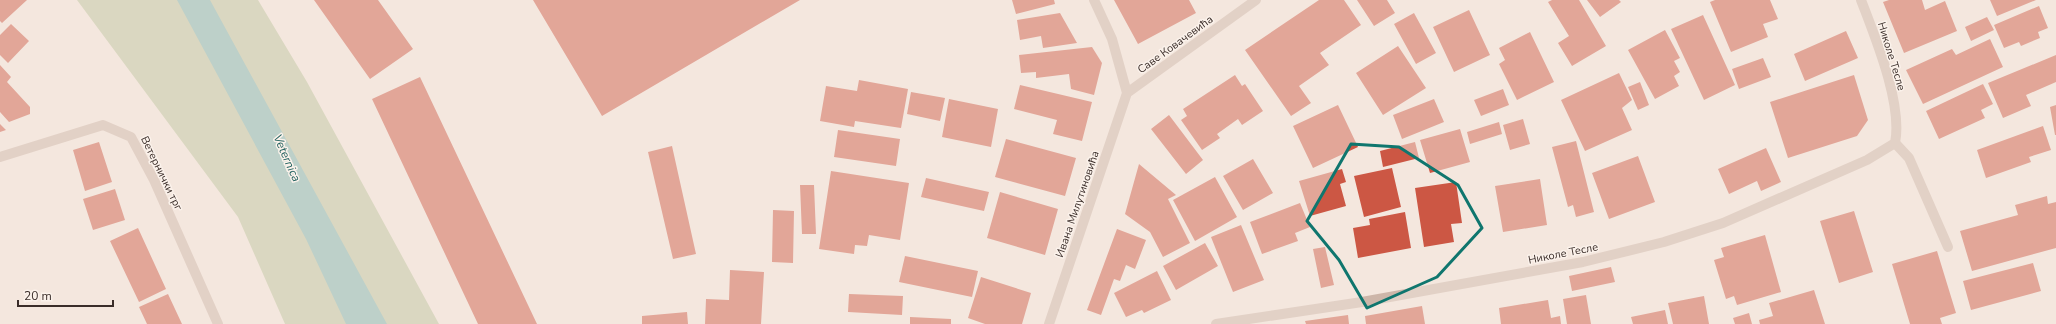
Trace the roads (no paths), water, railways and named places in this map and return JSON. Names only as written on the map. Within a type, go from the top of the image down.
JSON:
[{"type":"street","points":[[1094,0],[1112,39],[1127,93]]},
{"type":"street","name":"Саве Ковачевића","points":[[1127,93],[1256,0]]},
{"type":"street","name":"Николе Тесле","points":[[1216,324],[1362,302],[1583,262],[1664,242],[1723,222],[1867,160],[1895,143],[1897,132],[1892,93],[1883,58],[1861,0]]},
{"type":"street","name":"Ивана Милутиновића","points":[[1049,324],[1127,93]]},
{"type":"street","name":"Ветернички трг","points":[[0,157],[103,125],[131,137],[154,180],[218,324]]},
{"type":"street","points":[[1895,143],[1909,158],[1948,247]]},
{"type":"water","name":"Veternica","points":[[177,0],[210,0],[387,324],[346,324],[306,239]]}]
